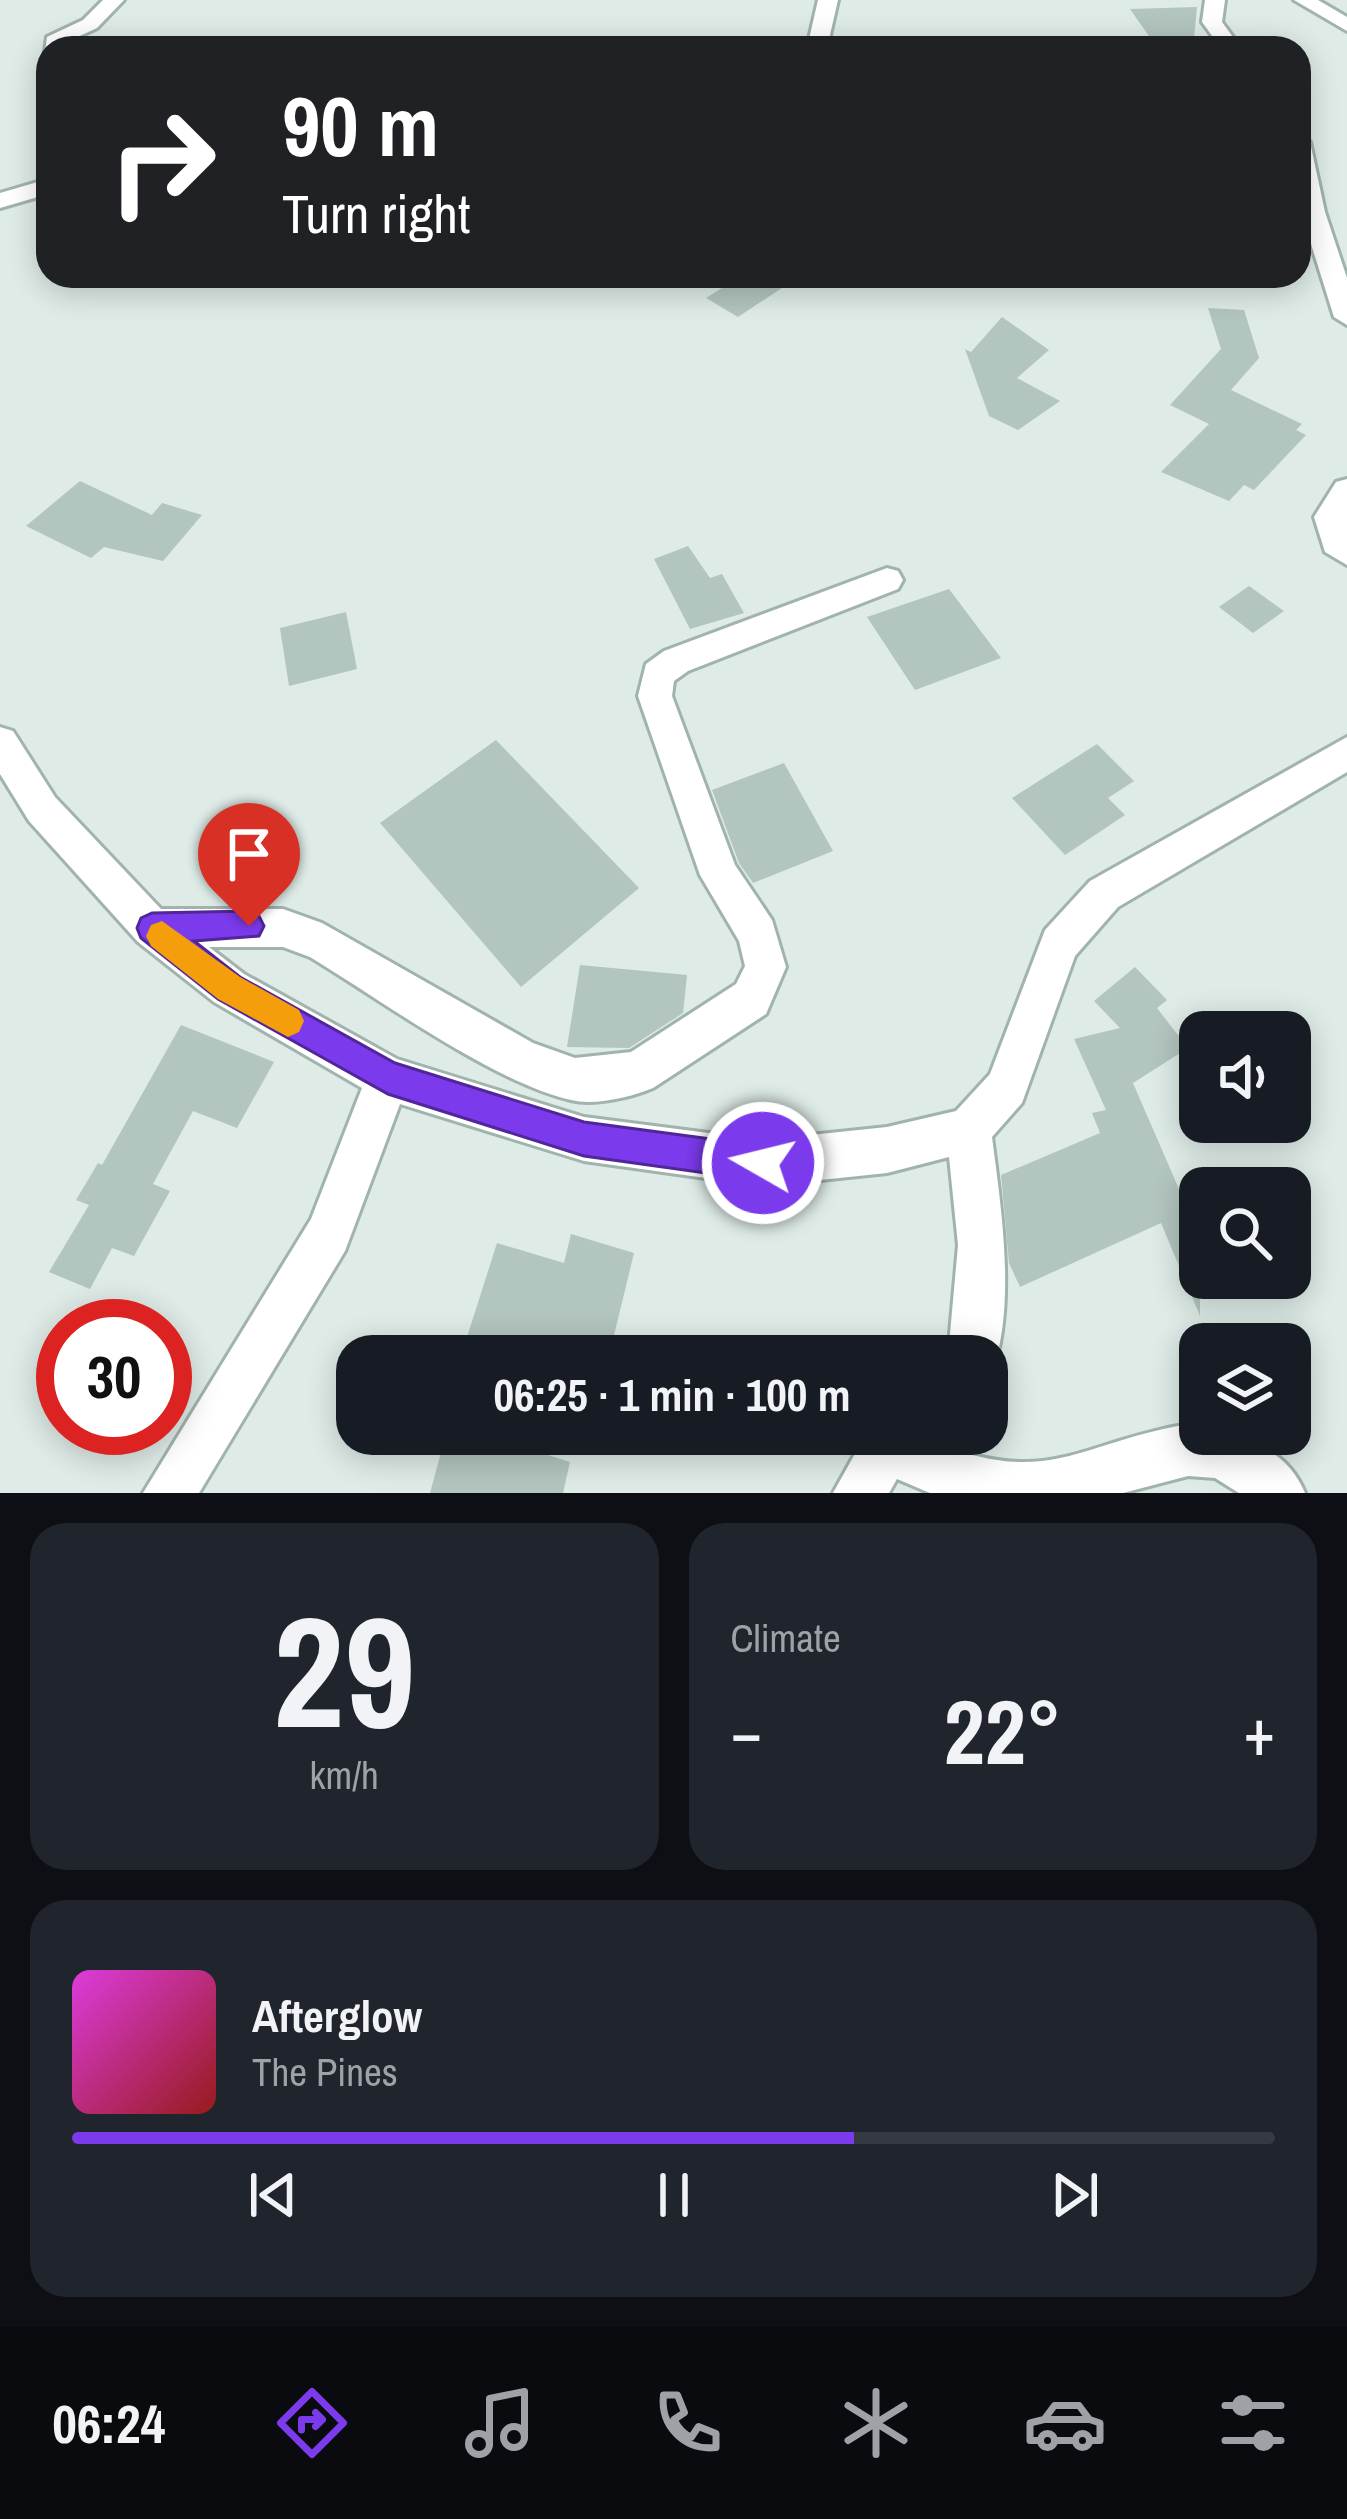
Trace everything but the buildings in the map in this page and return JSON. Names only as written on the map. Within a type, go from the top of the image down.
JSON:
[{"type":"street","points":[[65,36],[90,24],[114,0]]},
{"type":"street","points":[[820,36],[828,0]]},
{"type":"street","points":[[1215,0],[1212,22],[1222,36]]},
{"type":"street","points":[[1304,0],[1347,25]]},
{"type":"street","points":[[0,201],[36,190]]},
{"type":"street","points":[[1311,202],[1347,316]]},
{"type":"street","points":[[1347,490],[1329,517],[1336,544],[1347,553]]},
{"type":"street","points":[[152,928],[283,928],[322,942],[521,1060],[575,1080],[638,1072],[751,1000],[766,967],[758,934],[719,875],[655,696],[658,674],[676,661],[886,580]]},
{"type":"street","points":[[0,742],[42,809],[152,928],[229,988],[388,1078],[584,1139],[763,1163],[886,1150],[970,1130],[1007,1088],[1059,944],[1104,894],[1347,753]]},
{"type":"street","points":[[169,1493],[328,1234],[388,1078]]},
{"type":"street","points":[[970,1130],[982,1245],[975,1335]]},
{"type":"street","points":[[922,1455],[973,1481],[1028,1492],[1191,1447],[1223,1451],[1258,1472],[1279,1493]]},
{"type":"street","points":[[859,1493],[887,1455]]},
{"type":"slow traffic","points":[[162,936],[229,988],[288,1021]]},
{"type":"route","points":[[249,926],[152,928],[229,988],[388,1078],[584,1139],[763,1163]]}]
